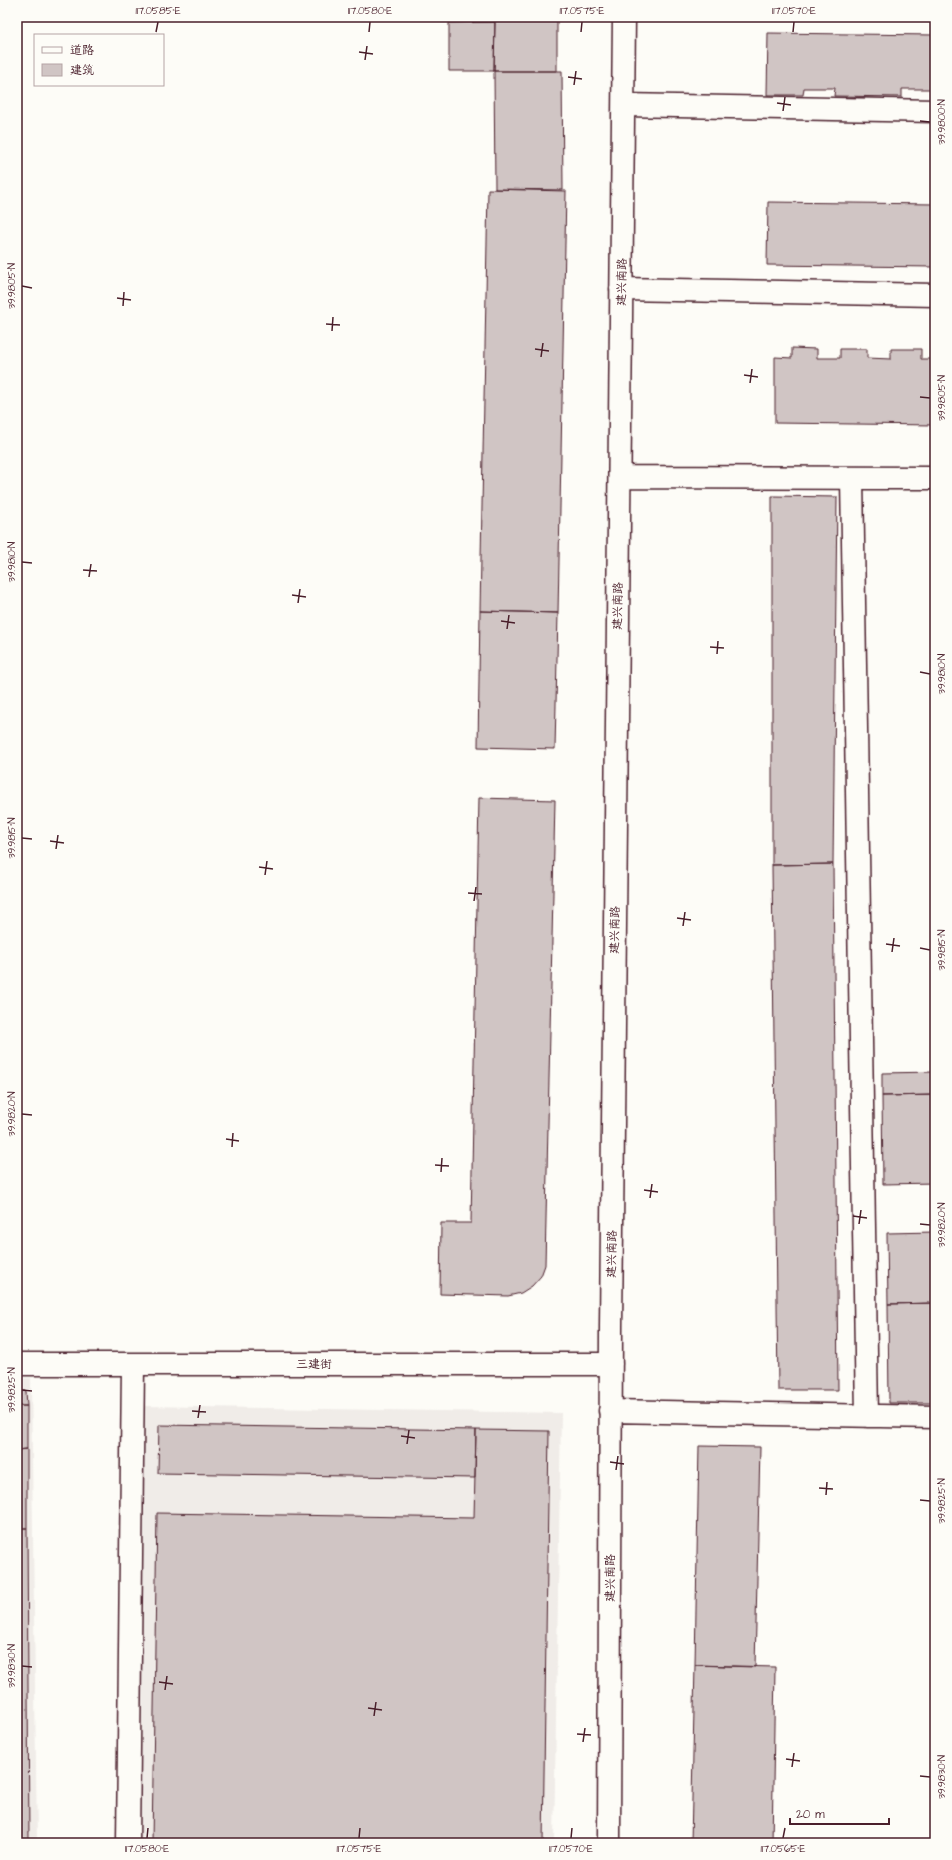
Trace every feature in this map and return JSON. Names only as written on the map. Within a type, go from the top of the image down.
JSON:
[{"type":"street","name":"建兴南路","points":[[609,1843],[610,1411],[624,17]]},
{"type":"street","points":[[624,105],[935,111]]},
{"type":"street","points":[[621,289],[935,295]]},
{"type":"street","points":[[620,477],[935,478]]},
{"type":"street","points":[[852,478],[867,1416]]},
{"type":"street","name":"三建街","points":[[17,1364],[611,1364]]},
{"type":"street","points":[[128,1843],[133,1364]]},
{"type":"street","points":[[610,1411],[935,1417]]},
{"type":"shaded area","points":[[17,1378],[31,1378],[37,1843],[17,1843]]},
{"type":"shaded area","points":[[143,1406],[561,1413],[554,1843],[137,1843]]},
{"type":"building","points":[[470,17],[495,17],[495,22],[470,22]]},
{"type":"building","points":[[495,17],[557,17],[557,71],[494,71]]},
{"type":"building","points":[[495,22],[494,71],[449,71],[449,23]]},
{"type":"building","points":[[768,33],[935,35],[935,89],[902,89],[902,97],[834,96],[835,88],[804,88],[803,95],[767,95]]},
{"type":"building","points":[[494,71],[562,71],[563,190],[495,189]]},
{"type":"building","points":[[488,189],[566,191],[558,613],[480,611]]},
{"type":"building","points":[[768,202],[935,204],[935,267],[767,265]]},
{"type":"building","points":[[792,348],[817,349],[817,358],[840,358],[840,349],[867,349],[867,358],[891,359],[891,349],[921,349],[921,359],[935,359],[935,425],[775,423],[775,357],[792,358]]},
{"type":"building","points":[[772,496],[837,497],[833,864],[772,865]]},
{"type":"building","points":[[480,611],[558,613],[555,749],[478,747]]},
{"type":"building","points":[[479,798],[555,800],[545,1265],[541,1276],[532,1286],[521,1293],[508,1296],[440,1294],[441,1223],[471,1223]]},
{"type":"building","points":[[833,864],[838,1390],[778,1390],[772,865]]},
{"type":"building","points":[[935,1072],[935,1095],[882,1096],[882,1073]]},
{"type":"building","points":[[935,1095],[935,1183],[883,1184],[882,1096]]},
{"type":"building","points":[[935,1232],[935,1303],[888,1304],[887,1233]]},
{"type":"building","points":[[935,1303],[935,1403],[889,1403],[888,1304]]},
{"type":"building","points":[[17,1391],[26,1391],[27,1406],[17,1406]]},
{"type":"building","points":[[17,1406],[27,1406],[27,1449],[17,1450]]},
{"type":"building","points":[[159,1425],[476,1430],[475,1478],[158,1473]]},
{"type":"building","points":[[476,1430],[549,1431],[543,1843],[152,1843],[157,1513],[474,1518]]},
{"type":"building","points":[[699,1446],[760,1447],[755,1667],[695,1665]]},
{"type":"building","points":[[27,1449],[27,1528],[17,1528],[17,1450]]},
{"type":"building","points":[[17,1528],[27,1528],[29,1843],[17,1843]]},
{"type":"building","points":[[695,1665],[775,1667],[772,1843],[691,1843]]}]
